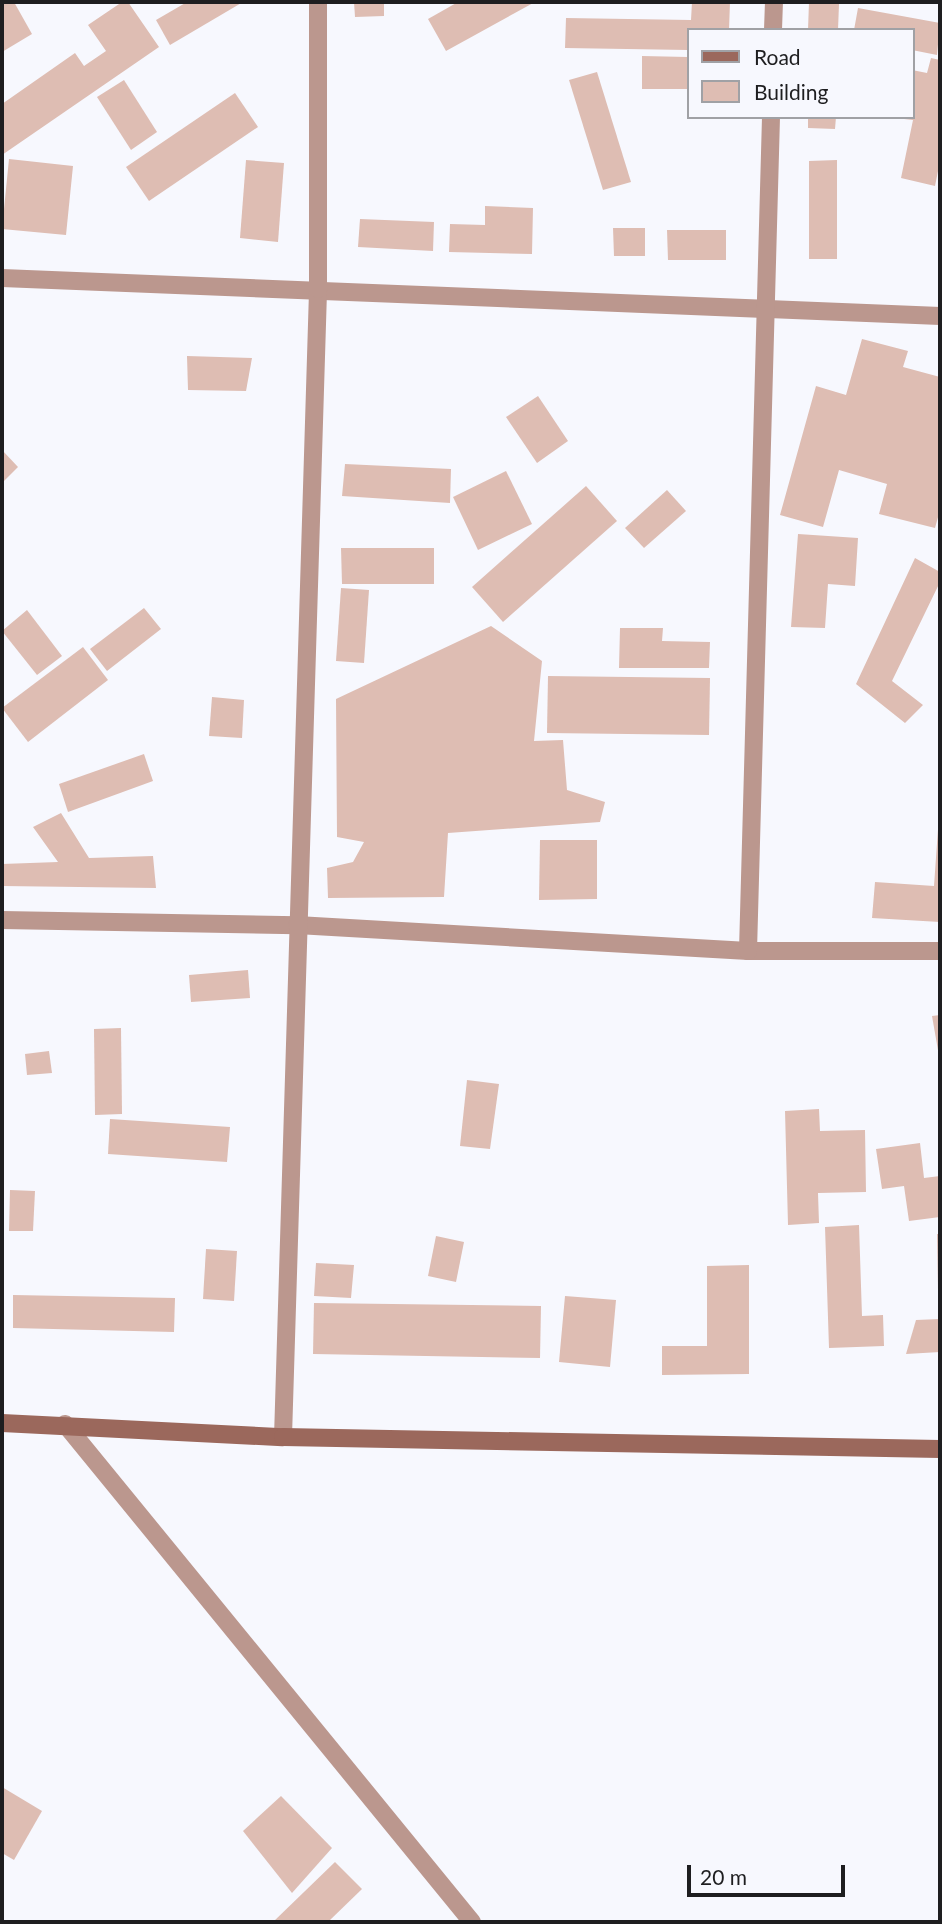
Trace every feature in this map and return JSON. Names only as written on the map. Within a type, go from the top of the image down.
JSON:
[{"type":"street","points":[[283,1437],[318,289],[318,2]]},
{"type":"street","points":[[773,28],[774,2]]},
{"type":"street","points":[[748,951],[771,119]]},
{"type":"street","points":[[2,278],[940,316]]},
{"type":"street","points":[[2,920],[297,925],[748,951],[940,951]]},
{"type":"street","points":[[2,1423],[65,1424],[283,1437],[940,1449]]},
{"type":"street","points":[[65,1424],[472,1922]]},
{"type":"building","points":[[14,2],[32,34],[2,52],[2,3]]},
{"type":"building","points":[[122,2],[128,2],[159,47],[2,155],[2,104],[75,53],[84,66],[106,51],[88,25]]},
{"type":"building","points":[[187,2],[243,2],[170,45],[156,20]]},
{"type":"building","points":[[354,2],[384,2],[384,16],[355,17]]},
{"type":"building","points":[[458,2],[535,2],[446,51],[428,19]]},
{"type":"building","points":[[692,2],[730,2],[729,28],[687,28],[687,50],[565,48],[566,18],[691,20]]},
{"type":"building","points":[[809,2],[839,4],[838,28],[808,28]]},
{"type":"building","points":[[858,8],[940,23],[937,55],[914,50],[914,28],[854,28]]},
{"type":"building","points":[[642,56],[687,57],[687,89],[642,89]]},
{"type":"building","points":[[931,58],[940,60],[940,161],[935,186],[901,178],[913,120],[904,119],[914,119],[914,70],[927,73]]},
{"type":"building","points":[[597,72],[631,182],[603,190],[569,80]]},
{"type":"building","points":[[124,80],[157,132],[131,150],[97,97]]},
{"type":"building","points":[[235,93],[258,127],[149,201],[126,167]]},
{"type":"building","points":[[808,119],[836,119],[835,129],[808,128]]},
{"type":"building","points":[[9,159],[73,166],[66,235],[2,229]]},
{"type":"building","points":[[246,160],[284,163],[278,242],[240,238]]},
{"type":"building","points":[[837,160],[837,259],[809,259],[809,161]]},
{"type":"building","points":[[485,206],[533,208],[532,254],[449,252],[450,224],[485,225]]},
{"type":"building","points":[[360,219],[434,222],[433,251],[358,247]]},
{"type":"building","points":[[613,228],[645,228],[645,256],[614,256]]},
{"type":"building","points":[[667,230],[726,230],[726,260],[668,260]]},
{"type":"building","points":[[862,339],[908,351],[903,367],[940,377],[940,510],[935,528],[879,514],[887,484],[839,470],[823,527],[780,515],[816,386],[846,395]]},
{"type":"building","points":[[187,356],[252,358],[246,391],[188,390]]},
{"type":"building","points":[[538,396],[568,441],[537,463],[506,417]]},
{"type":"building","points":[[2,450],[18,467],[2,483]]},
{"type":"building","points":[[345,464],[451,469],[450,503],[342,496]]},
{"type":"building","points":[[506,471],[532,524],[478,550],[453,497]]},
{"type":"building","points":[[586,486],[617,521],[503,622],[472,587]]},
{"type":"building","points":[[667,490],[686,511],[644,548],[625,528]]},
{"type":"building","points":[[798,534],[858,538],[855,586],[828,584],[825,628],[791,627]]},
{"type":"building","points":[[341,548],[434,548],[434,584],[342,584]]},
{"type":"building","points":[[915,558],[940,572],[940,582],[892,681],[923,705],[905,723],[856,684]]},
{"type":"building","points":[[341,588],[369,590],[364,663],[336,661]]},
{"type":"building","points":[[144,608],[161,629],[107,671],[90,649]]},
{"type":"building","points":[[27,610],[62,656],[37,675],[2,631]]},
{"type":"building","points":[[491,626],[542,661],[534,741],[563,740],[567,790],[605,802],[600,822],[448,833],[444,897],[328,898],[327,868],[353,862],[364,842],[337,837],[336,699]]},
{"type":"building","points":[[620,628],[663,628],[662,641],[710,642],[709,668],[619,668]]},
{"type":"building","points":[[83,647],[108,680],[28,742],[2,708]]},
{"type":"building","points":[[548,676],[710,678],[709,735],[547,733]]},
{"type":"building","points":[[212,697],[244,700],[242,738],[209,736]]},
{"type":"building","points":[[144,754],[153,781],[68,812],[59,784]]},
{"type":"building","points":[[61,813],[89,858],[153,856],[156,888],[2,886],[2,864],[58,862],[33,827]]},
{"type":"building","points":[[938,829],[940,922],[872,918],[875,882],[934,886]]},
{"type":"building","points":[[540,840],[597,840],[597,899],[539,900]]},
{"type":"building","points":[[248,970],[250,998],[191,1002],[189,975]]},
{"type":"building","points":[[940,1015],[940,1056],[939,1056],[932,1016]]},
{"type":"building","points":[[121,1028],[122,1114],[95,1115],[94,1029]]},
{"type":"building","points":[[49,1051],[52,1073],[27,1075],[25,1054]]},
{"type":"building","points":[[467,1080],[499,1084],[490,1149],[460,1146]]},
{"type":"building","points":[[819,1109],[820,1131],[865,1130],[866,1192],[818,1193],[819,1223],[788,1225],[785,1111]]},
{"type":"building","points":[[110,1119],[230,1127],[227,1162],[108,1154]]},
{"type":"building","points":[[920,1143],[924,1178],[940,1176],[940,1217],[909,1221],[904,1186],[882,1189],[876,1149]]},
{"type":"building","points":[[10,1190],[35,1191],[33,1231],[9,1231]]},
{"type":"building","points":[[859,1225],[862,1316],[883,1315],[884,1346],[829,1348],[825,1227]]},
{"type":"building","points":[[937,1234],[940,1234],[940,1290],[938,1290]]},
{"type":"building","points":[[436,1236],[464,1242],[456,1282],[428,1276]]},
{"type":"building","points":[[206,1249],[237,1251],[234,1301],[203,1299]]},
{"type":"building","points":[[316,1263],[354,1265],[351,1298],[314,1296]]},
{"type":"building","points":[[749,1265],[749,1374],[662,1375],[662,1346],[707,1346],[707,1266]]},
{"type":"building","points":[[13,1295],[175,1298],[174,1332],[13,1328]]},
{"type":"building","points":[[565,1296],[616,1300],[610,1367],[559,1362]]},
{"type":"building","points":[[314,1303],[541,1306],[540,1358],[313,1354]]},
{"type":"building","points":[[940,1319],[940,1352],[906,1354],[916,1320]]},
{"type":"building","points":[[2,1787],[42,1811],[14,1860],[2,1853]]},
{"type":"building","points":[[281,1796],[332,1848],[292,1893],[243,1831]]},
{"type":"building","points":[[335,1862],[362,1889],[328,1922],[273,1922]]}]
